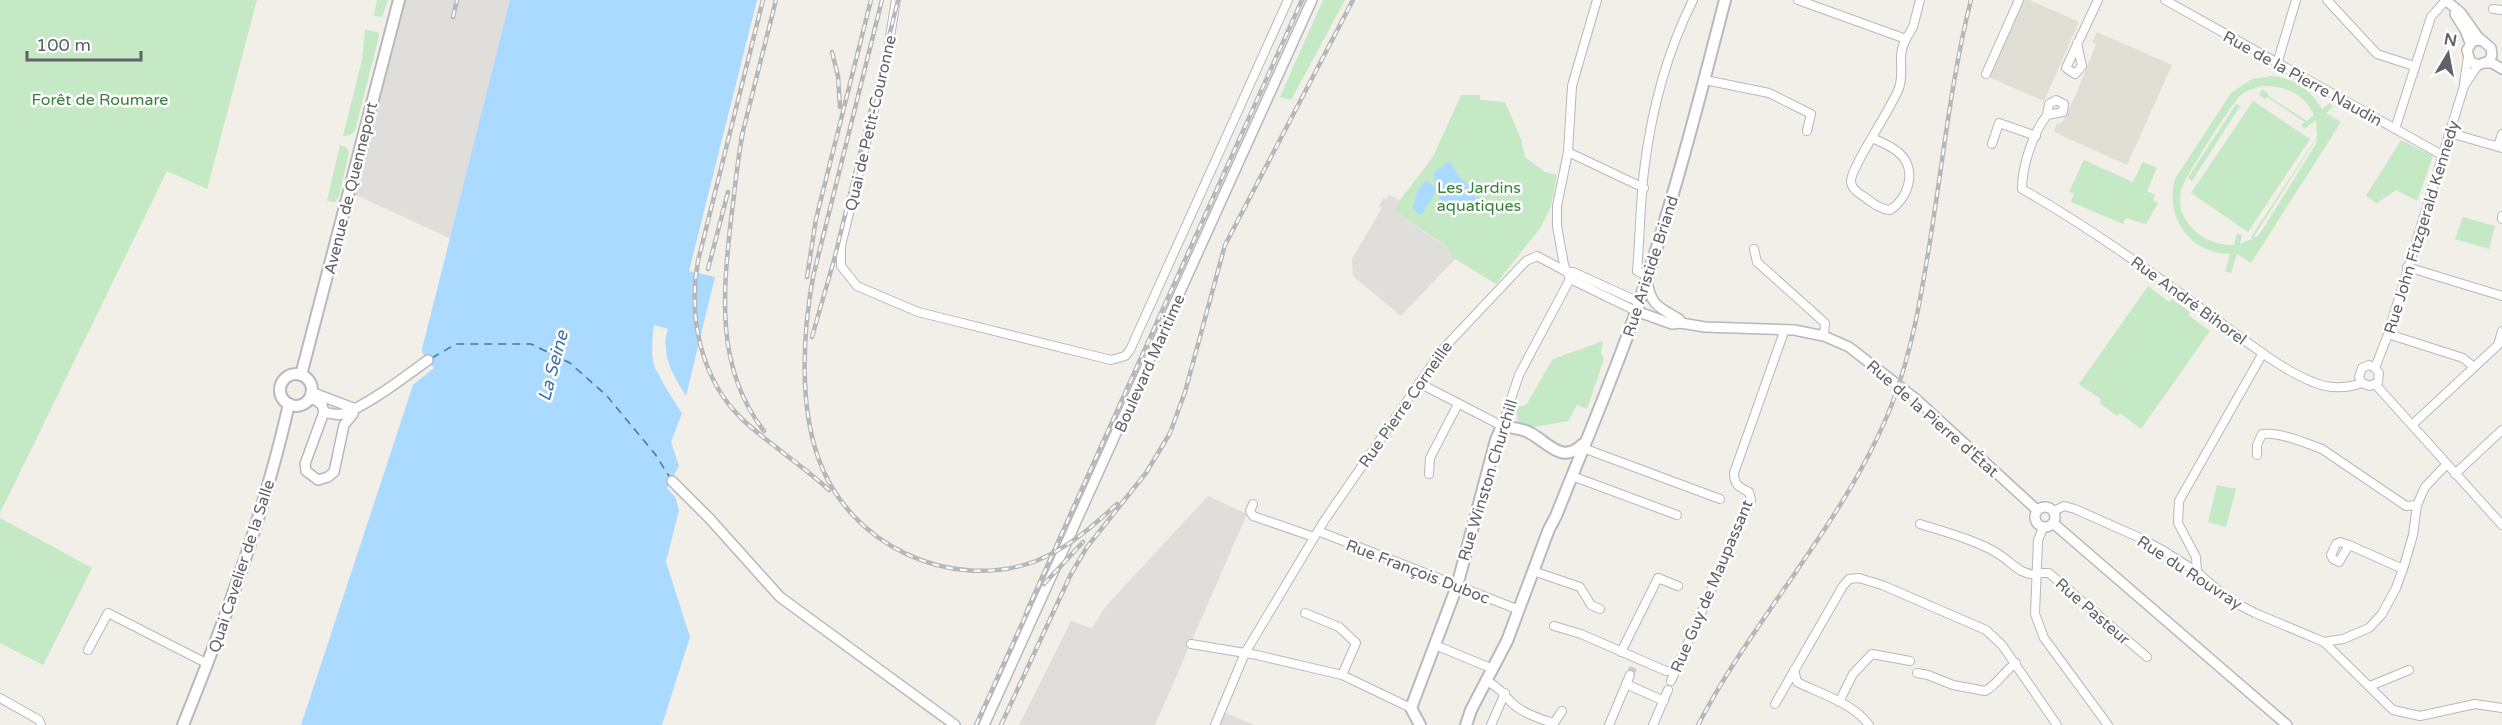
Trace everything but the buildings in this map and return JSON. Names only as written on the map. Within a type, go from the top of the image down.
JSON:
[{"type":"main road","name":"Avenue de Quenneport","points":[[301,375],[399,0]]},
{"type":"main road","name":"Rue Aristide Briand","points":[[1466,725],[1519,610],[1603,402],[1638,306],[1692,130],[1725,0]]},
{"type":"main road","points":[[292,375],[301,375],[310,384],[309,396],[299,405],[289,404],[282,398],[281,384],[292,375]]},
{"type":"main road","name":"Quai Cavelier de la Salle","points":[[183,725],[208,664],[272,472],[289,404]]},
{"type":"main road","points":[[1502,426],[1527,431],[1557,451],[1570,453],[1584,445]]},
{"type":"main road","name":"Rue Winston Churchill","points":[[1411,708],[1457,586],[1496,440],[1502,426]]},
{"type":"main road","points":[[1570,453],[1572,476]]},
{"type":"main road","points":[[1411,708],[1420,725]]},
{"type":"street","name":"Quai de Petit-Couronne","points":[[896,0],[887,55],[841,246],[841,266],[857,286],[918,312],[1102,359],[1118,359],[1130,350],[1288,0]]},
{"type":"street","name":"Boulevard Maritime","points":[[984,725],[1312,0]]},
{"type":"street","points":[[1597,0],[1572,86],[1568,152],[1557,206],[1557,226],[1568,275],[1638,306]]},
{"type":"street","points":[[1647,278],[1637,271],[1650,134],[1661,84],[1693,0]]},
{"type":"street","points":[[1798,0],[1814,3],[1906,39]]},
{"type":"street","points":[[1872,138],[1898,152],[1909,169],[1910,182],[1901,200],[1890,210],[1882,209],[1855,190],[1851,185],[1851,177],[1872,138],[1899,89],[1901,80],[1899,54],[1913,27],[1920,0]]},
{"type":"street","points":[[1986,74],[2019,0]]},
{"type":"street","points":[[2077,43],[2082,66],[2075,74],[2066,68],[2077,43],[2098,0]]},
{"type":"street","name":"Rue de la Pierre Naudin","points":[[2165,0],[2442,155]]},
{"type":"street","points":[[2277,64],[2296,0]]},
{"type":"street","points":[[2327,0],[2377,54],[2414,66]]},
{"type":"street","points":[[2396,129],[2431,17],[2447,1]]},
{"type":"street","points":[[2447,1],[2461,13],[2482,40],[2489,44],[2492,52],[2502,60]]},
{"type":"street","points":[[2447,1],[2465,30],[2470,43],[2467,50],[2468,57],[2482,64],[2492,63],[2502,69]]},
{"type":"street","points":[[2493,9],[2502,10]]},
{"type":"street","points":[[2470,43],[2482,40]]},
{"type":"street","points":[[2482,64],[2492,52]]},
{"type":"street","name":"Rue John Fitzgerald Kennedy","points":[[2375,368],[2388,334],[2450,133],[2464,86],[2463,75],[2468,57]]},
{"type":"street","name":"Rue John Fitzgerald Kennedy","points":[[2464,86],[2482,64]]},
{"type":"street","points":[[1705,80],[1769,93],[1792,103],[1811,114],[1807,131]]},
{"type":"street","points":[[1992,144],[1999,123],[2036,136],[2047,115]]},
{"type":"street","points":[[2450,133],[2500,147],[2502,134]]},
{"type":"street","name":"Rue André Bihorel","points":[[2036,136],[2025,170],[2022,189],[2107,241],[2263,353],[2309,381],[2320,385],[2348,388],[2362,383]]},
{"type":"street","points":[[1568,152],[1644,188]]},
{"type":"street","points":[[1754,249],[1757,262],[1825,323],[1824,336]]},
{"type":"street","name":"Rue Pierre Corneille","points":[[1215,725],[1245,653],[1316,534],[1443,349],[1526,261],[1537,256],[1568,275]]},
{"type":"street","points":[[2407,267],[2502,296]]},
{"type":"street","name":"Rue Winston Churchill","points":[[1502,426],[1519,375],[1568,275]]},
{"type":"street","name":"Rue de la Pierre d'État","points":[[1647,278],[1649,296],[1654,303],[1680,321],[1705,327],[1785,329],[1824,336],[1849,347],[1916,399],[2037,510]]},
{"type":"street","name":"Rue de la Pierre d'État","points":[[1638,306],[1672,324],[1680,321]]},
{"type":"street","name":"Rue Guy de Maupassant","points":[[1671,681],[1750,500],[1749,492],[1734,481],[1734,473],[1785,329]]},
{"type":"street","points":[[2412,425],[2498,345],[2502,331]]},
{"type":"street","points":[[2388,334],[2463,358],[2474,367]]},
{"type":"street","points":[[2196,572],[2196,557],[2178,523],[2177,512],[2180,501],[2263,353]]},
{"type":"street","points":[[324,412],[334,415],[347,413],[384,393],[428,360]]},
{"type":"street","points":[[2369,366],[2375,368],[2379,376],[2375,384],[2367,386],[2362,383],[2359,377],[2362,368],[2369,366]]},
{"type":"street","points":[[1419,383],[1502,426]]},
{"type":"street","points":[[2375,384],[2502,525]]},
{"type":"street","points":[[309,396],[353,408]]},
{"type":"street","points":[[309,396],[322,405],[324,412],[305,464],[306,471],[318,480],[334,472],[344,425],[353,414],[353,408]]},
{"type":"street","points":[[1429,474],[1430,458],[1458,404]]},
{"type":"street","points":[[2455,474],[2502,430]]},
{"type":"street","points":[[2257,455],[2257,445],[2262,434],[2269,433],[2307,444],[2322,449],[2406,506],[2417,505]]},
{"type":"street","points":[[1584,445],[1720,499]]},
{"type":"street","points":[[2324,642],[2343,639],[2369,628],[2385,608],[2397,588],[2403,569],[2413,535],[2417,505],[2425,488],[2446,465]]},
{"type":"street","points":[[1572,476],[1677,515]]},
{"type":"street","points":[[672,481],[710,519],[780,597],[955,725]]},
{"type":"street","name":"Rue François Duboc","points":[[1253,504],[1250,511],[1253,516],[1316,534],[1519,610]]},
{"type":"street","points":[[2047,506],[2054,511],[2055,519],[2051,526],[2043,528],[2036,523],[2034,515],[2037,510],[2047,506]]},
{"type":"street","name":"Rue du Rouvray","points":[[2054,511],[2064,506],[2075,509],[2138,537],[2196,572],[2228,599],[2324,642]]},
{"type":"street","points":[[2053,523],[2287,725]]},
{"type":"street","name":"Rue Pasteur","points":[[1920,524],[2000,555],[2027,575],[2049,573],[2147,657]]},
{"type":"street","points":[[2043,528],[2038,540],[2035,614],[2044,638],[2108,725]]},
{"type":"street","points":[[2349,545],[2403,569]]},
{"type":"street","points":[[1533,571],[1580,587],[1590,605],[1600,609]]},
{"type":"street","points":[[1620,652],[1658,578],[1678,586]]},
{"type":"street","points":[[1775,704],[1843,586],[1849,579],[1859,578],[1882,585],[1986,630],[2016,663],[2057,725]]},
{"type":"street","points":[[88,650],[108,613],[208,664]]},
{"type":"street","points":[[1305,613],[1339,627],[1356,643],[1342,675]]},
{"type":"street","points":[[1554,626],[1581,634],[1620,652],[1635,663],[1674,671]]},
{"type":"street","points":[[2324,642],[2393,710],[2420,716],[2475,704],[2502,708]]},
{"type":"street","points":[[1191,644],[1245,653],[1342,675],[1411,708]]},
{"type":"street","points":[[1435,645],[1493,669]]},
{"type":"street","points":[[1839,702],[1853,674],[1872,654],[1910,661]]},
{"type":"street","points":[[1917,673],[1953,685],[1984,691],[1989,690],[2000,676],[2016,663]]},
{"type":"street","points":[[1794,670],[1797,682],[1839,702],[1863,717],[1869,725]]},
{"type":"street","points":[[2370,686],[2409,670]]},
{"type":"street","points":[[1609,725],[1630,675]]},
{"type":"street","points":[[1487,681],[1505,693],[1513,704],[1545,723],[1554,723],[1562,711]]},
{"type":"street","points":[[1626,684],[1664,701]]},
{"type":"street","name":"Rue Guy de Maupassant","points":[[1653,725],[1668,690]]},
{"type":"street","points":[[1491,725],[1505,693]]},
{"type":"street","points":[[0,698],[39,720],[41,725]]},
{"type":"shaded area","points":[[405,0],[522,0],[475,250],[354,194]]},
{"type":"shaded area","points":[[2024,0],[2029,0],[2079,22],[2044,101],[1989,77]]},
{"type":"shaded area","points":[[2097,32],[2172,65],[2127,165],[2054,132],[2057,123],[2062,123],[2076,94],[2096,44],[2092,42]]},
{"type":"shaded area","points":[[1389,195],[1400,200],[1395,211],[1446,247],[1455,259],[1401,316],[1353,276],[1352,259],[1382,208],[1379,206],[1383,198],[1386,199]]},
{"type":"shaded area","points":[[1208,496],[1247,514],[1155,725],[1019,725],[1071,621],[1092,628],[1106,606]]},
{"type":"shaded area","points":[[1223,712],[1254,725],[1217,725]]},
{"type":"green space","name":"Forêt de Roumare","points":[[0,0],[257,0],[207,189],[167,171],[0,513]]},
{"type":"green space","points":[[377,0],[388,0],[382,17],[374,16]]},
{"type":"green space","points":[[1323,0],[1345,0],[1291,100],[1280,97]]},
{"type":"green space","points":[[365,30],[378,32],[379,36],[355,131],[343,136],[362,60]]},
{"type":"green space","points":[[2272,76],[2295,82],[2312,96],[2322,109],[2330,103],[2333,107],[2326,113],[2341,122],[2251,263],[2237,254],[2231,273],[2225,271],[2230,254],[2203,248],[2183,231],[2173,207],[2173,193],[2175,179],[2231,93],[2252,79]],"holes":[[[2262,86],[2286,89],[2305,101],[2314,115],[2307,121],[2268,96],[2269,94],[2262,89],[2259,95],[2265,99],[2267,97],[2305,122],[2301,125],[2304,129],[2316,120],[2317,137],[2251,237],[2252,239],[2240,244],[2242,235],[2237,233],[2234,245],[2211,241],[2201,236],[2185,219],[2180,197],[2183,185],[2236,101],[2251,89]],[[2317,138],[2316,144],[2259,235],[2253,238]]]},
{"type":"green space","name":"Les Jardins aquatiques","points":[[1461,95],[1480,95],[1480,100],[1505,102],[1521,139],[1525,157],[1545,172],[1557,175],[1551,206],[1541,227],[1496,284],[1452,257],[1446,246],[1395,211],[1400,200],[1433,157]]},
{"type":"green space","points":[[2253,101],[2310,139],[2248,232],[2191,193]]},
{"type":"green space","points":[[2236,104],[2240,106],[2192,181],[2188,178]]},
{"type":"green space","points":[[2401,140],[2433,156],[2417,201],[2396,190],[2377,203],[2366,196]]},
{"type":"green space","points":[[340,145],[347,148],[349,152],[339,196],[335,202],[327,201]]},
{"type":"green space","points":[[2084,160],[2133,182],[2143,162],[2157,168],[2147,191],[2155,195],[2153,200],[2158,203],[2146,224],[2126,218],[2123,224],[2071,202],[2074,194],[2069,192]]},
{"type":"green space","points":[[2463,217],[2495,226],[2489,249],[2455,239]]},
{"type":"green space","points":[[2148,286],[2169,302],[2172,299],[2190,312],[2188,315],[2210,331],[2141,429],[2120,413],[2117,416],[2099,403],[2101,399],[2079,384]]},
{"type":"green space","points":[[1603,341],[1601,353],[1604,359],[1587,409],[1577,405],[1568,421],[1534,427],[1518,422],[1515,407],[1526,405],[1553,359]]},
{"type":"green space","points":[[2217,485],[2236,489],[2226,527],[2208,522]]},
{"type":"green space","points":[[0,518],[92,568],[43,665],[0,643]]},
{"type":"water","name":"La Seine","points":[[510,0],[757,0],[689,271],[715,277],[686,396],[667,357],[666,331],[654,327],[652,340],[658,373],[682,413],[671,442],[679,466],[667,488],[675,497],[679,510],[666,562],[690,637],[662,725],[301,725],[413,385],[434,368],[423,354],[422,349]]},
{"type":"water","points":[[1448,162],[1471,188],[1481,206],[1473,214],[1469,214],[1459,203],[1446,207],[1441,205],[1433,173]]},
{"type":"water","points":[[1428,182],[1435,186],[1435,190],[1423,213],[1419,215],[1413,208],[1417,192],[1423,183]]},
{"type":"pier","points":[[654,325],[668,329],[665,340],[667,362],[671,374],[686,399],[669,375],[662,352],[664,330],[657,329],[655,355],[658,367],[683,409],[682,413],[655,368],[652,355]]},
{"type":"ferry route","points":[[432,358],[456,344],[531,344],[570,363],[607,396],[655,454],[671,479]]},
{"type":"tunnel","points":[[1630,675],[1634,666]]},
{"type":"railway","points":[[453,17],[457,0]]},
{"type":"railway","points":[[763,0],[698,261],[695,282],[697,325],[707,366],[728,404],[753,429],[829,490]]},
{"type":"railway","points":[[741,139],[776,0]]},
{"type":"railway","points":[[807,277],[816,219],[871,0]]},
{"type":"railway","points":[[882,0],[813,277],[807,321],[805,391],[808,414],[818,457],[832,488],[852,514],[877,537],[906,554],[937,565],[970,570],[1003,569],[1048,556],[1079,536],[1117,504]]},
{"type":"railway","points":[[812,337],[834,260],[898,0]]},
{"type":"railway","points":[[1026,613],[1302,0]]},
{"type":"railway","points":[[1001,725],[1071,574],[1087,547],[1146,473],[1170,433],[1185,392],[1225,245],[1353,0]]},
{"type":"railway","points":[[1698,725],[1746,644],[1826,528],[1873,447],[1892,404],[1905,364],[1919,303],[1953,90],[1971,0]]},
{"type":"railway","points":[[832,52],[838,76],[840,107]]},
{"type":"railway","points":[[743,132],[728,247],[726,329],[737,382],[748,407],[764,431]]},
{"type":"railway","points":[[708,269],[728,192]]},
{"type":"railway","points":[[1044,584],[1083,542]]},
{"type":"railway","points":[[976,725],[1030,606]]}]
